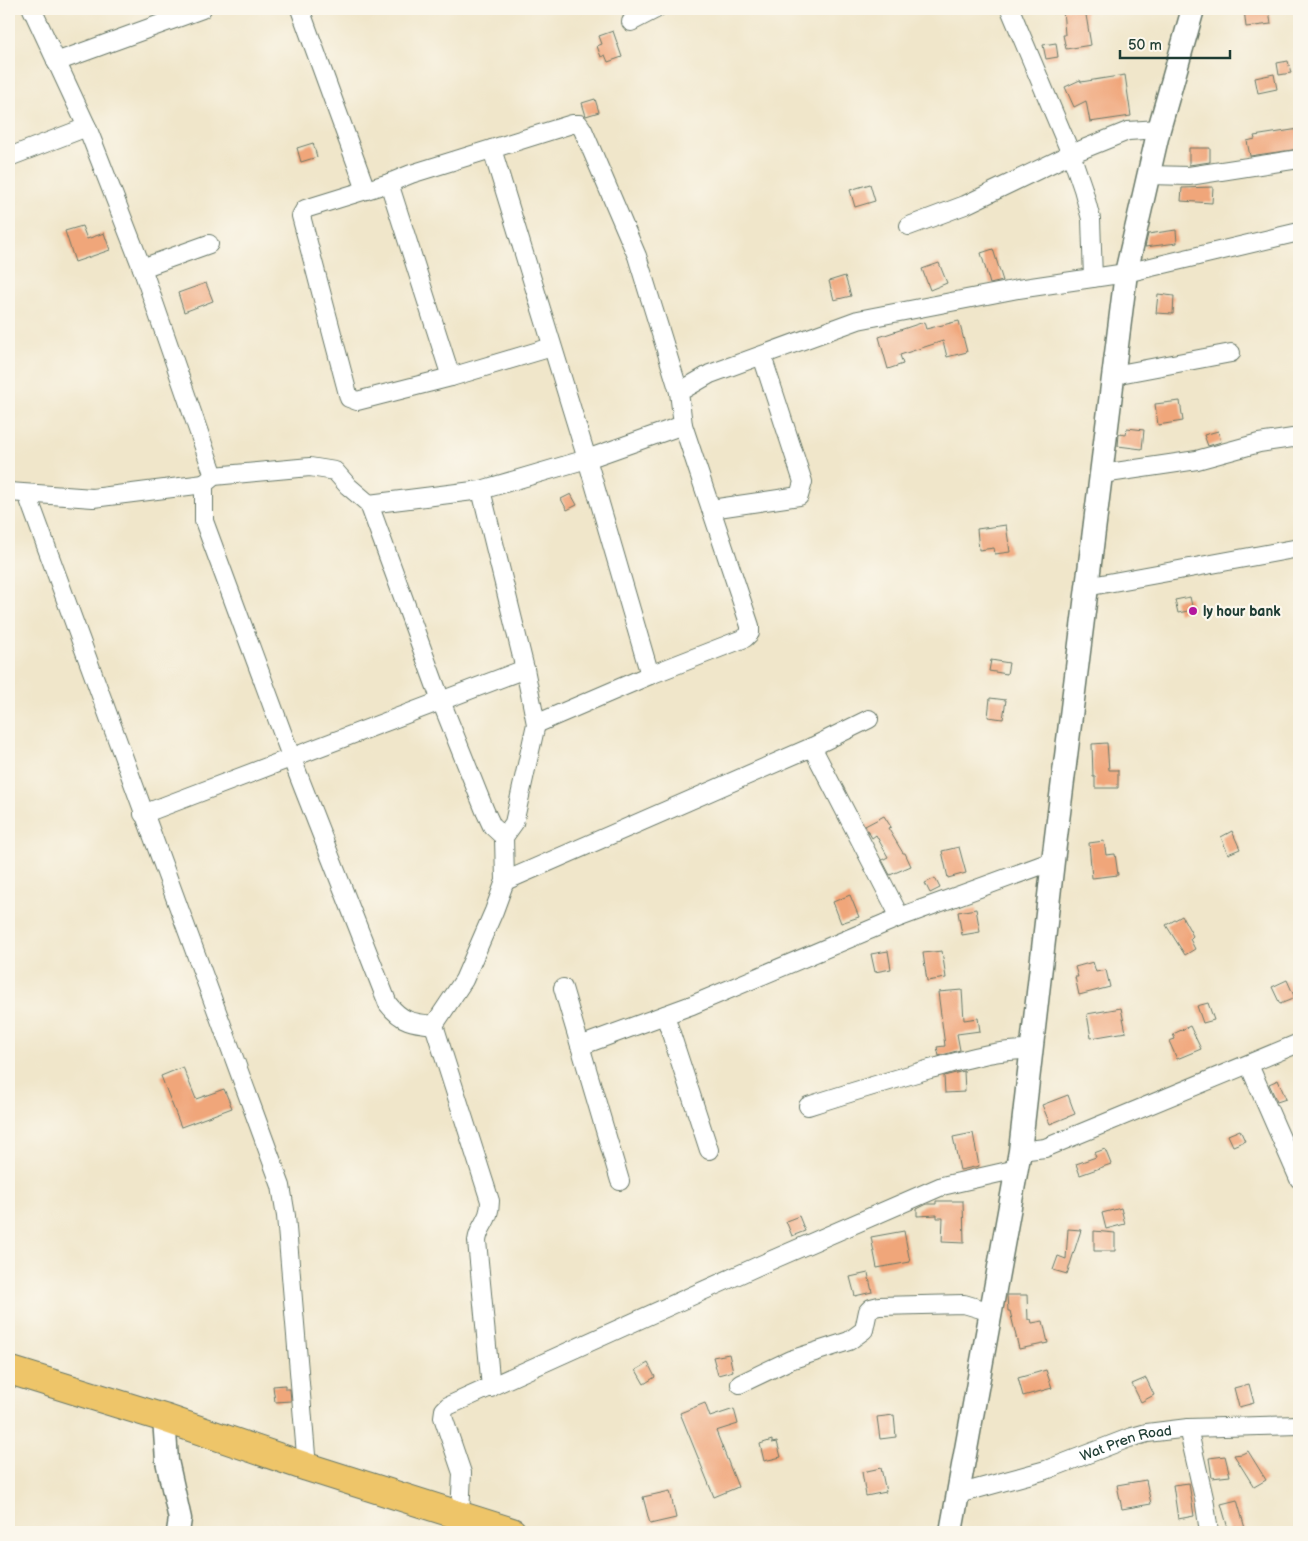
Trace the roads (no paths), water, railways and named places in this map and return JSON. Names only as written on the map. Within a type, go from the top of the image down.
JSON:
[{"type":"highway","points":[[9,1370],[164,1418],[307,1467],[512,1532]]},
{"type":"street","points":[[32,9],[87,127],[142,268],[209,480],[204,521],[292,759],[388,1004],[396,1014],[410,1022],[434,1026]]},
{"type":"street","points":[[56,62],[202,9]]},
{"type":"street","points":[[300,9],[366,190]]},
{"type":"street","points":[[631,22],[656,9]]},
{"type":"street","points":[[1010,9],[1071,154],[1083,189],[1091,219],[1094,278]]},
{"type":"street","points":[[951,1532],[1019,1160],[1018,1050],[1053,861],[1126,273],[1159,129],[1193,9]]},
{"type":"street","points":[[536,724],[650,675],[745,638],[750,633],[750,626],[683,425],[679,392],[637,256],[583,130],[579,124],[572,124],[305,209],[301,216],[349,398],[357,401],[451,377],[552,347]]},
{"type":"street","points":[[9,157],[87,127]]},
{"type":"street","points":[[909,226],[980,199],[1071,154],[1128,131],[1159,129]]},
{"type":"street","points":[[492,149],[650,675]]},
{"type":"street","points":[[1148,175],[1189,176],[1299,159]]},
{"type":"street","points":[[389,183],[451,377]]},
{"type":"street","points":[[679,392],[710,374],[858,320],[1018,289],[1126,273],[1299,232]]},
{"type":"street","points":[[142,268],[209,244]]},
{"type":"street","points":[[1114,375],[1231,352]]},
{"type":"street","points":[[711,509],[799,496],[803,482],[762,356]]},
{"type":"street","points":[[369,504],[481,490],[586,459],[683,425]]},
{"type":"street","points":[[1102,474],[1197,460],[1259,443],[1299,437]]},
{"type":"street","points":[[9,492],[93,498],[310,467],[335,470],[348,486],[369,504],[441,702],[492,826],[504,838]]},
{"type":"street","points":[[434,1026],[464,980],[505,881],[504,838],[514,823],[536,724],[525,669],[481,490]]},
{"type":"street","points":[[27,494],[281,1186],[286,1216],[307,1467]]},
{"type":"street","points":[[1086,587],[1299,548]]},
{"type":"street","points":[[143,814],[525,669]]},
{"type":"street","points":[[505,881],[812,747],[869,719]]},
{"type":"street","points":[[812,747],[900,918]]},
{"type":"street","points":[[580,1046],[665,1015],[900,918],[1053,861]]},
{"type":"street","points":[[563,988],[620,1181]]},
{"type":"street","points":[[665,1015],[709,1150]]},
{"type":"street","points":[[434,1026],[490,1201],[488,1218],[478,1232],[477,1241],[491,1388]]},
{"type":"street","points":[[460,1515],[462,1473],[443,1417],[444,1410],[448,1406],[758,1266],[942,1186],[1019,1160],[1299,1043]]},
{"type":"street","points":[[808,1106],[979,1055],[1018,1050]]},
{"type":"street","points":[[1249,1065],[1299,1179]]},
{"type":"street","points":[[740,1384],[790,1360],[849,1341],[864,1330],[868,1312],[871,1308],[879,1306],[964,1304],[991,1312]]},
{"type":"street","points":[[164,1418],[166,1460],[180,1519],[178,1532]]},
{"type":"street","name":"Wat Pren Road","points":[[958,1494],[1046,1470],[1137,1436],[1188,1428],[1299,1425]]},
{"type":"street","points":[[1188,1428],[1204,1498],[1209,1532]]},
{"type":"place","name":"ly hour bank","points":[[1193,611]]}]
